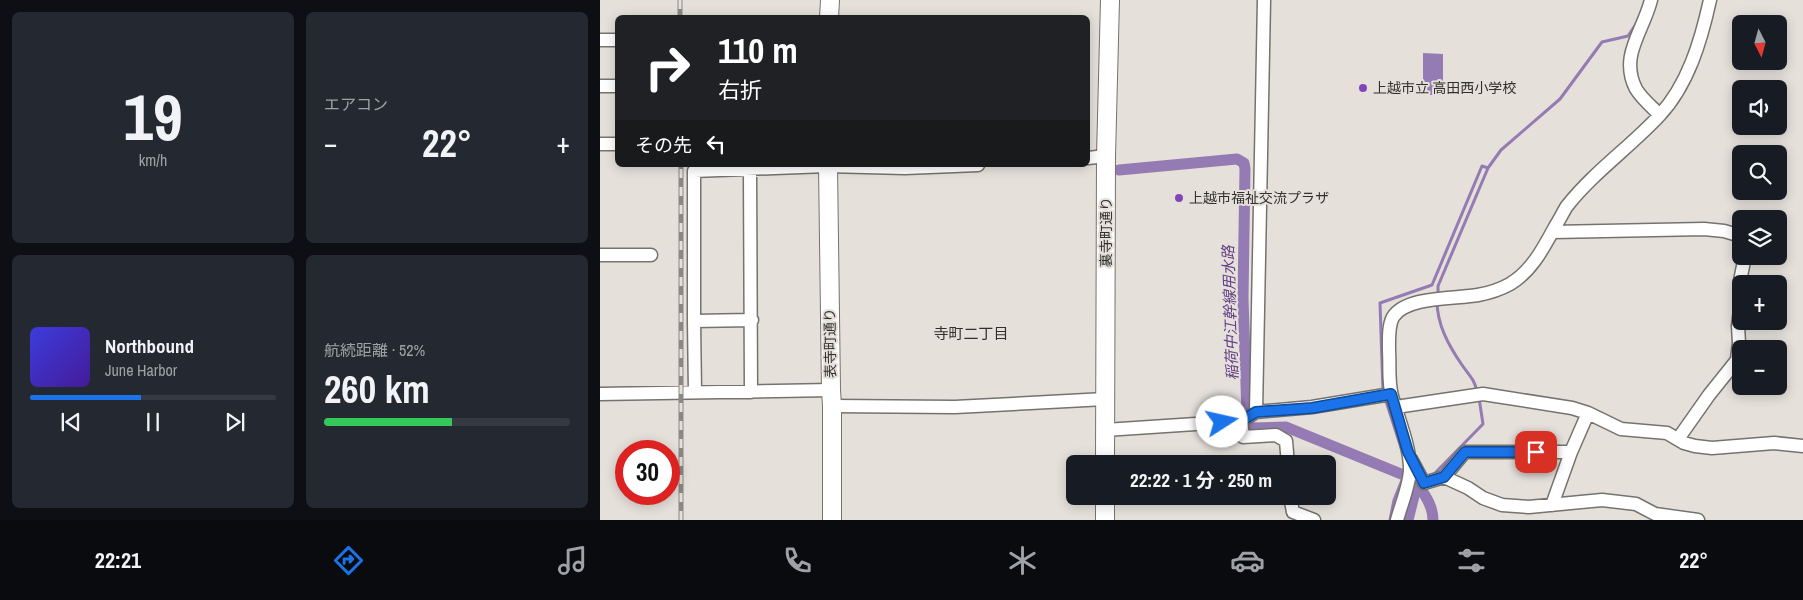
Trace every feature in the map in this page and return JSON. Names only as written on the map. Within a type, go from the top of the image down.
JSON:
[{"type":"street","points":[[830,0],[830,15]]},
{"type":"street","name":"裏寺町通り","points":[[1105,455],[1106,156],[1110,0]]},
{"type":"street","points":[[1256,412],[1264,0]]},
{"type":"street","points":[[1651,0],[1646,20],[1632,50],[1629,64],[1637,90],[1660,115]]},
{"type":"street","points":[[1398,520],[1410,470],[1408,452],[1391,394],[1389,342],[1392,318],[1398,311],[1418,302],[1479,295],[1495,291],[1522,276],[1535,262],[1566,207],[1597,174],[1660,115],[1689,71],[1710,0]]},
{"type":"street","points":[[600,40],[615,40]]},
{"type":"street","points":[[600,86],[615,86]]},
{"type":"street","points":[[600,144],[615,144]]},
{"type":"street","points":[[1090,158],[1106,156]]},
{"type":"street","points":[[695,392],[694,171],[808,167]]},
{"type":"street","name":"表寺町通り","points":[[828,167],[832,520]]},
{"type":"street","points":[[866,167],[929,167]]},
{"type":"street","points":[[750,170],[751,392]]},
{"type":"street","points":[[1553,232],[1704,229],[1724,230],[1732,233]]},
{"type":"street","points":[[600,255],[651,255]]},
{"type":"street","points":[[694,321],[752,320]]},
{"type":"street","points":[[1678,439],[1737,360],[1738,330]]},
{"type":"street","points":[[600,394],[751,392],[955,407],[1105,400]]},
{"type":"street","points":[[1105,430],[1241,421],[1256,412],[1312,408],[1391,394]]},
{"type":"street","points":[[1396,407],[1483,394],[1536,401],[1588,413],[1621,429],[1667,433],[1695,446],[1712,448],[1774,443],[1803,446]]},
{"type":"street","points":[[1552,505],[1571,452],[1588,413]]},
{"type":"street","points":[[1241,421],[1243,437],[1276,435],[1286,441],[1287,455]]},
{"type":"street","points":[[1408,452],[1424,483]]},
{"type":"street","points":[[1405,492],[1424,483],[1444,477],[1465,452],[1571,452]]},
{"type":"street","points":[[1444,477],[1468,488],[1483,498],[1502,505],[1514,507],[1602,500],[1636,504],[1655,514],[1698,520]]},
{"type":"street","points":[[1105,505],[1105,520]]},
{"type":"street","points":[[1292,505],[1293,512],[1314,520]]},
{"type":"shaded area","points":[[1423,53],[1443,54],[1443,95],[1423,95]]},
{"type":"waterway","points":[[1383,392],[1380,303],[1432,285],[1482,166],[1488,168],[1501,150],[1560,99],[1602,42],[1628,36],[1636,24]]},
{"type":"waterway","name":"稲荷中江幹線用水路","points":[[1119,170],[1237,159],[1244,163],[1243,298],[1247,414],[1250,428],[1286,427],[1406,476],[1425,495],[1431,508],[1433,520]]},
{"type":"waterway","points":[[1438,295],[1438,286],[1488,168]]},
{"type":"waterway","points":[[1437,301],[1441,327],[1448,343],[1473,381],[1477,392]]},
{"type":"waterway","points":[[1385,398],[1403,454]]},
{"type":"waterway","points":[[1436,472],[1483,424],[1479,398]]},
{"type":"waterway","points":[[1390,520],[1394,500],[1404,475]]},
{"type":"waterway","name":"稲荷中江幹線用水路","points":[[1415,492],[1422,486]]},
{"type":"waterway","points":[[1408,520],[1415,492]]},
{"type":"railway","points":[[680,0],[680,15]]},
{"type":"railway","points":[[681,167],[681,520]]},
{"type":"place","name":"上越市立 高田西小学校","points":[[1363,88]]},
{"type":"place","name":"上越市福祉交流プラザ","points":[[1179,198]]},
{"type":"district","name":"寺町二丁目","points":[[971,333]]},
{"type":"route","points":[[1222,422],[1241,421],[1256,412],[1312,408],[1391,394],[1408,452],[1424,483],[1444,477],[1465,452],[1536,452]]}]
